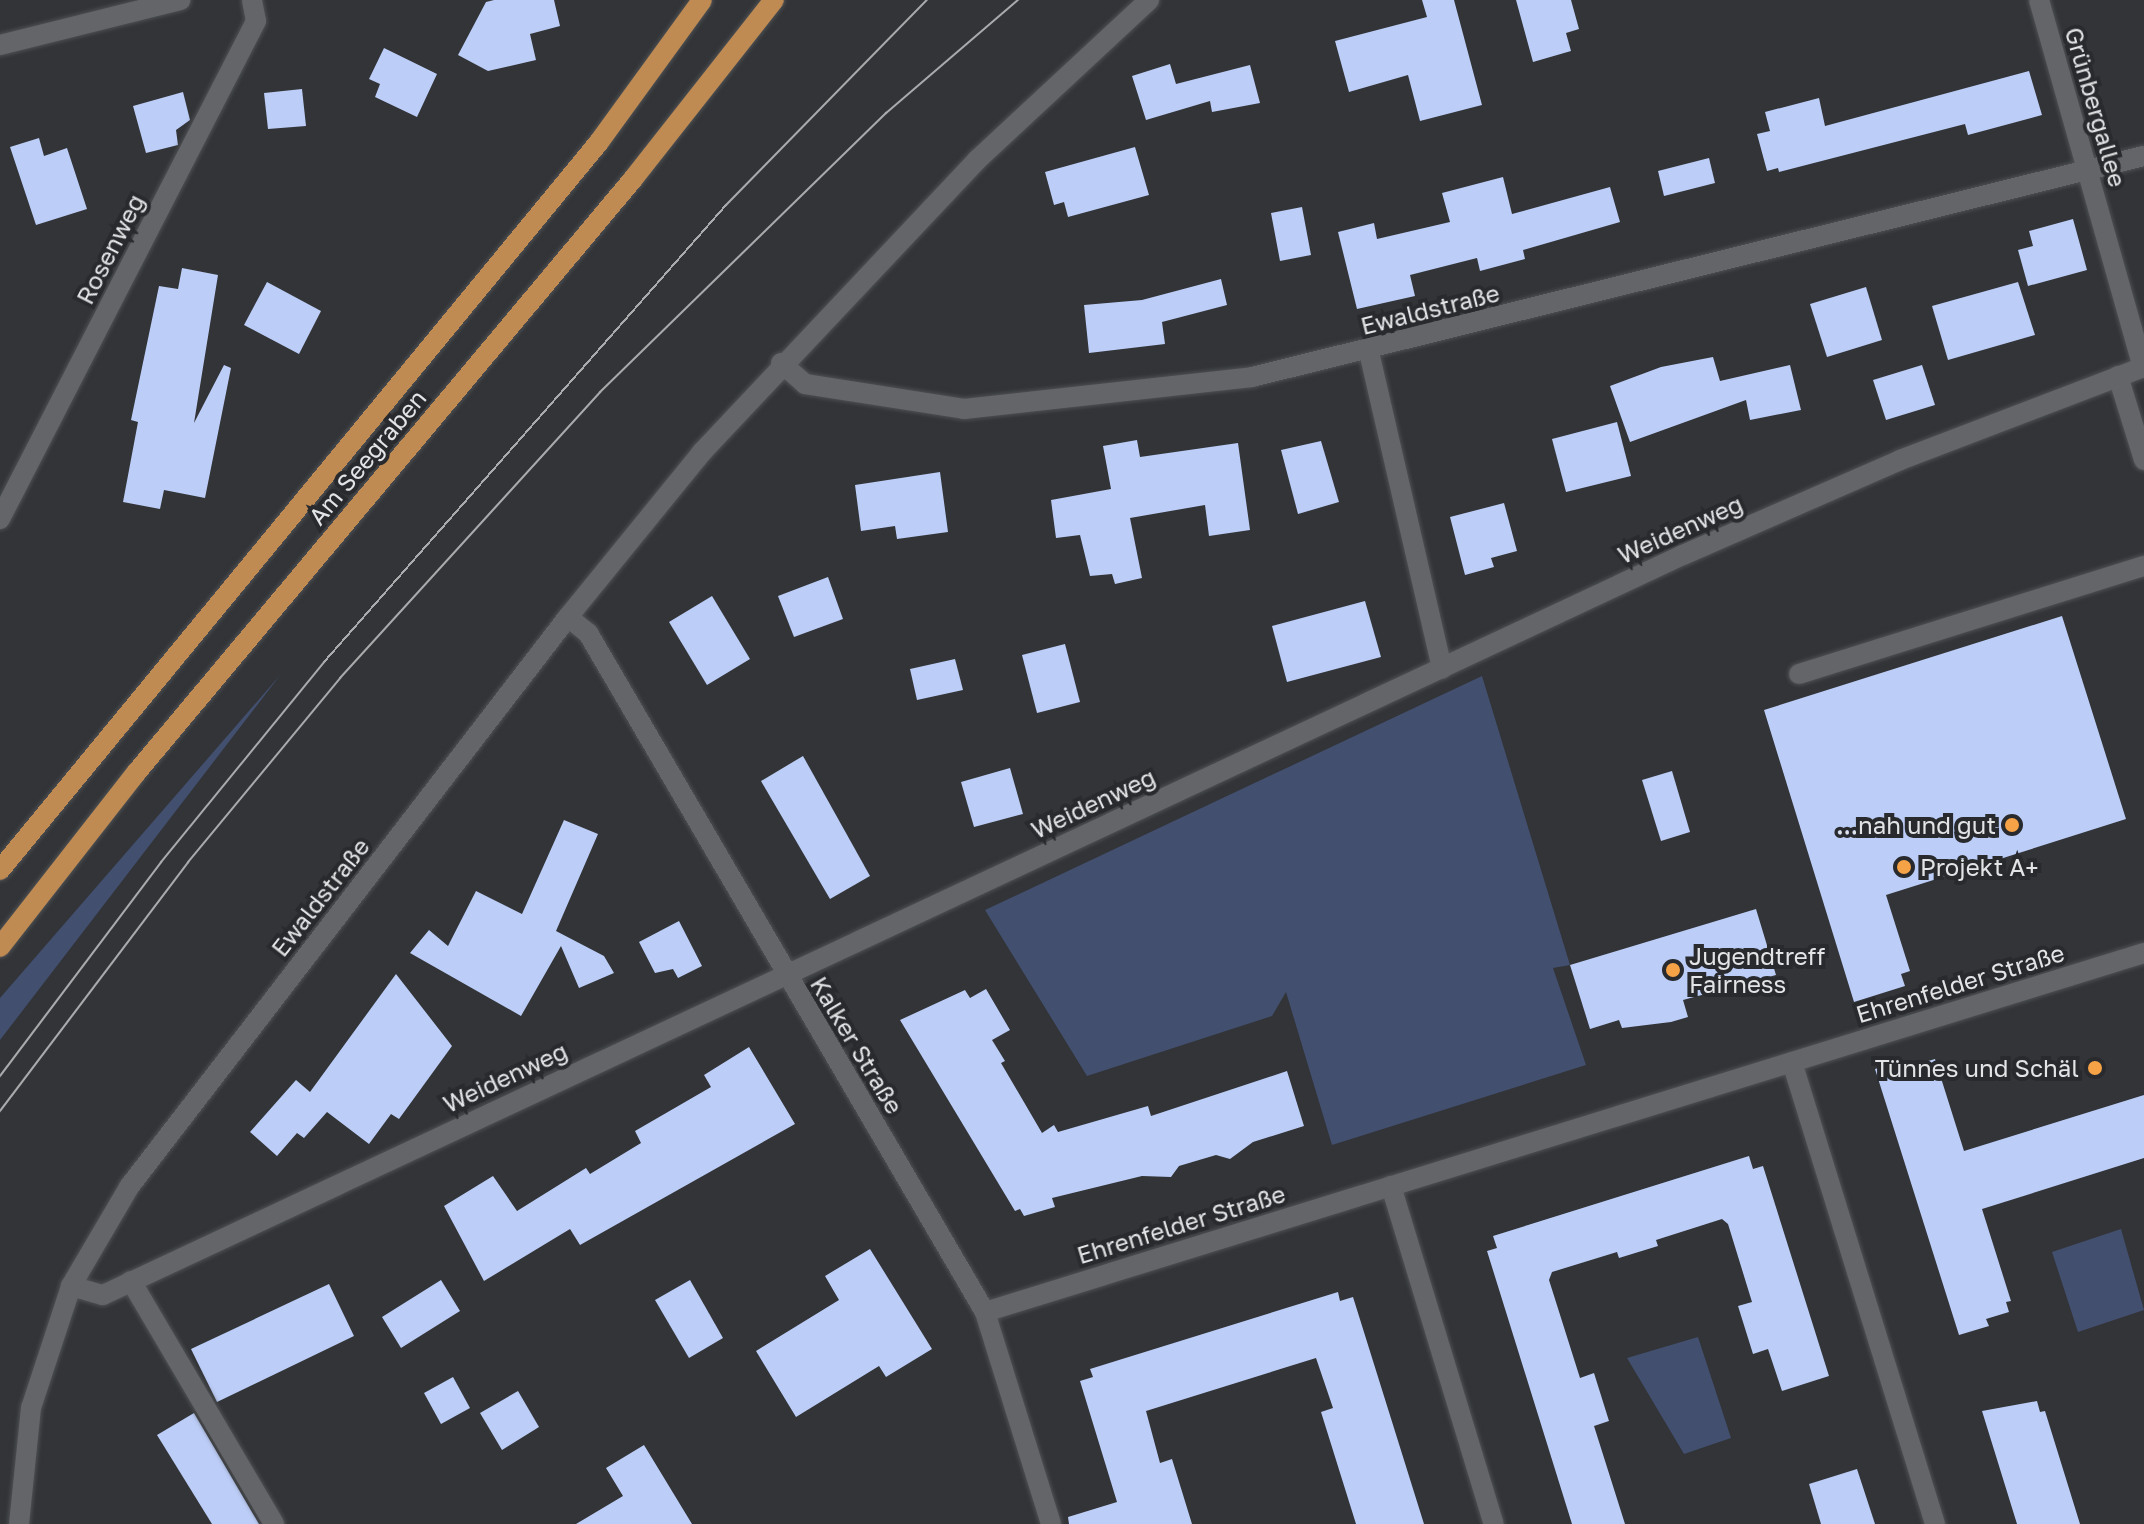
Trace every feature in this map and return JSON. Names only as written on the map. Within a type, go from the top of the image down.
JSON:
[{"type":"main road","name":"Am Seegraben","points":[[0,870],[590,154],[702,0]]},
{"type":"main road","name":"Am Seegraben","points":[[0,947],[136,773],[633,179],[774,0]]},
{"type":"street","points":[[0,45],[180,0]]},
{"type":"street","name":"Rosenweg","points":[[0,519],[256,21],[252,0]]},
{"type":"street","name":"Ewaldstraße","points":[[19,1524],[31,1408],[71,1286],[129,1187],[568,617],[781,363],[977,160],[1149,0]]},
{"type":"street","name":"Grünbergallee","points":[[2039,0],[2143,367]]},
{"type":"street","points":[[2087,171],[2144,156]]},
{"type":"street","name":"Ewaldstraße","points":[[781,363],[805,384],[964,409],[1175,388],[1369,352],[2087,171]]},
{"type":"street","points":[[1369,352],[1442,669]]},
{"type":"street","name":"Weidenweg","points":[[71,1286],[103,1295],[1442,669],[1900,460],[2143,367]]},
{"type":"street","points":[[2118,376],[2144,460]]},
{"type":"street","points":[[1799,674],[2144,566]]},
{"type":"street","name":"Kalker Straße","points":[[568,617],[588,633],[785,976],[985,1312],[1051,1524]]},
{"type":"street","name":"Ehrenfelder Straße","points":[[985,1312],[2144,953]]},
{"type":"street","points":[[1792,1062],[1935,1524]]},
{"type":"street","points":[[1391,1186],[1494,1524]]},
{"type":"street","points":[[131,1281],[274,1524]]},
{"type":"shaded area","points":[[281,674],[0,1040],[0,998]]},
{"type":"shaded area","points":[[1482,676],[1570,965],[1553,968],[1586,1065],[1332,1145],[1286,992],[1272,1016],[1087,1076],[985,910]]},
{"type":"shaded area","points":[[2121,1229],[2144,1310],[2078,1332],[2052,1252]]},
{"type":"shaded area","points":[[1698,1337],[1731,1438],[1684,1454],[1627,1358]]},
{"type":"building","points":[[554,0],[560,26],[530,34],[536,60],[488,71],[458,55],[486,2]]},
{"type":"building","points":[[1422,0],[1454,0],[1482,105],[1420,121],[1408,75],[1349,92],[1335,41],[1427,17]]},
{"type":"building","points":[[1516,0],[1571,0],[1579,29],[1566,33],[1571,51],[1533,62]]},
{"type":"building","points":[[384,48],[437,74],[417,117],[375,97],[380,84],[369,79]]},
{"type":"building","points":[[1170,64],[1176,84],[1250,65],[1260,103],[1212,112],[1210,101],[1146,120],[1132,76]]},
{"type":"building","points":[[2029,71],[2042,115],[1968,135],[1965,124],[1779,172],[1778,168],[1767,171],[1757,134],[1770,131],[1765,112],[1819,98],[1825,126]]},
{"type":"building","points":[[302,89],[306,126],[268,129],[264,93]]},
{"type":"building","points":[[183,92],[190,120],[176,130],[178,145],[146,153],[133,106]]},
{"type":"building","points":[[39,138],[44,156],[67,148],[87,209],[36,225],[10,147]]},
{"type":"building","points":[[1135,147],[1149,195],[1068,217],[1064,202],[1054,205],[1045,172]]},
{"type":"building","points":[[1709,158],[1715,183],[1664,196],[1658,171]]},
{"type":"building","points":[[1503,177],[1512,214],[1610,187],[1620,222],[1523,250],[1525,259],[1480,271],[1477,258],[1410,275],[1415,296],[1357,309],[1338,232],[1374,223],[1377,239],[1450,222],[1442,193]]},
{"type":"building","points":[[1302,207],[1311,255],[1280,261],[1271,213]]},
{"type":"building","points":[[2073,219],[2087,270],[2028,286],[2018,250],[2033,246],[2029,231]]},
{"type":"building","points":[[182,268],[218,275],[194,423],[224,365],[231,368],[205,498],[164,490],[160,509],[123,502],[138,422],[131,420],[159,286],[178,289]]},
{"type":"building","points":[[1221,279],[1227,305],[1162,322],[1165,344],[1089,353],[1084,305],[1142,300]]},
{"type":"building","points":[[267,282],[321,311],[299,354],[244,325]]},
{"type":"building","points":[[2018,282],[2035,335],[1948,360],[1932,306]]},
{"type":"building","points":[[1866,287],[1882,340],[1827,357],[1810,304]]},
{"type":"building","points":[[1713,357],[1720,381],[1790,365],[1801,410],[1750,420],[1746,400],[1630,442],[1610,386],[1661,367]]},
{"type":"building","points":[[1922,365],[1935,405],[1886,420],[1873,380]]},
{"type":"building","points":[[1617,422],[1631,476],[1566,492],[1552,439]]},
{"type":"building","points":[[1137,440],[1140,457],[1238,443],[1250,530],[1209,536],[1205,505],[1130,518],[1142,578],[1115,584],[1112,574],[1090,576],[1080,535],[1056,538],[1051,500],[1111,489],[1103,446]]},
{"type":"building","points":[[1321,441],[1339,502],[1298,514],[1281,450]]},
{"type":"building","points":[[940,472],[948,532],[897,539],[895,526],[861,531],[855,485]]},
{"type":"building","points":[[1504,503],[1517,551],[1491,558],[1494,567],[1465,575],[1450,517]]},
{"type":"building","points":[[828,577],[843,619],[794,637],[778,596]]},
{"type":"building","points":[[712,596],[750,659],[707,685],[669,622]]},
{"type":"building","points":[[1365,601],[1381,657],[1287,682],[1272,626]]},
{"type":"building","points":[[2062,616],[2126,819],[1886,895],[1910,971],[1901,974],[1905,986],[1854,1002],[1764,710]]},
{"type":"building","points":[[1065,644],[1080,702],[1037,713],[1022,655]]},
{"type":"building","points":[[955,659],[963,690],[917,700],[910,669]]},
{"type":"building","points":[[803,756],[870,876],[830,899],[761,781]]},
{"type":"building","points":[[1010,768],[1023,814],[974,827],[961,782]]},
{"type":"building","points":[[1672,771],[1690,832],[1661,841],[1642,780]]},
{"type":"building","points":[[564,820],[598,834],[556,931],[604,956],[614,973],[579,988],[561,946],[521,1016],[410,953],[429,930],[448,946],[476,891],[522,914]]},
{"type":"building","name":"Jugendtreff Fairness","points":[[1756,909],[1776,975],[1683,1000],[1688,1017],[1671,1022],[1622,1028],[1619,1020],[1590,1029],[1570,965]]},
{"type":"building","points":[[679,921],[702,966],[678,978],[673,969],[655,973],[639,942]]},
{"type":"building","points":[[396,974],[452,1046],[399,1119],[391,1114],[369,1144],[327,1112],[304,1138],[297,1133],[277,1156],[250,1132],[296,1080],[310,1092]]},
{"type":"building","points":[[986,989],[1010,1030],[992,1040],[1005,1061],[1001,1063],[1042,1133],[1054,1125],[1058,1132],[1148,1106],[1151,1116],[1287,1071],[1304,1126],[1253,1142],[1230,1159],[1216,1155],[1179,1166],[1171,1177],[1142,1176],[1052,1198],[1055,1207],[1024,1216],[1020,1209],[1015,1211],[900,1020],[965,990],[970,998]]},
{"type":"building","points":[[749,1047],[795,1124],[580,1245],[570,1229],[484,1281],[444,1206],[493,1176],[517,1211],[586,1168],[590,1174],[641,1143],[635,1131],[711,1087],[704,1075]]},
{"type":"building","points":[[1935,1059],[1964,1151],[2144,1095],[2144,1158],[1982,1209],[2011,1301],[2006,1302],[2009,1312],[1986,1319],[1989,1326],[1959,1335],[1875,1069],[1906,1060],[1908,1067]]},
{"type":"building","points":[[1749,1156],[1753,1169],[1763,1166],[1829,1376],[1782,1391],[1768,1349],[1753,1354],[1738,1306],[1752,1302],[1728,1224],[1722,1219],[1656,1240],[1658,1246],[1619,1258],[1617,1252],[1552,1272],[1549,1280],[1580,1378],[1594,1373],[1609,1421],[1594,1426],[1625,1524],[1572,1524],[1487,1251],[1497,1248],[1493,1236]]},
{"type":"building","points":[[870,1249],[932,1349],[886,1377],[879,1366],[796,1417],[756,1351],[839,1300],[825,1276]]},
{"type":"building","points":[[441,1280],[460,1311],[401,1348],[382,1317]]},
{"type":"building","points":[[690,1280],[723,1338],[689,1358],[655,1300]]},
{"type":"building","points":[[329,1284],[354,1336],[217,1402],[191,1349]]},
{"type":"building","points":[[1338,1292],[1340,1301],[1353,1297],[1424,1524],[1356,1524],[1321,1412],[1333,1408],[1316,1358],[1146,1411],[1160,1463],[1172,1459],[1192,1524],[1069,1524],[1068,1517],[1117,1502],[1080,1381],[1093,1377],[1090,1369]]},
{"type":"building","points":[[453,1377],[470,1408],[441,1424],[424,1393]]},
{"type":"building","points":[[518,1391],[539,1427],[502,1450],[480,1413]]},
{"type":"building","points":[[2037,1401],[2040,1412],[2045,1411],[2080,1524],[2017,1524],[1982,1411]]},
{"type":"building","points":[[194,1413],[259,1524],[212,1524],[157,1435]]},
{"type":"building","points":[[644,1445],[692,1524],[576,1524],[623,1496],[606,1468]]},
{"type":"building","points":[[1857,1469],[1875,1524],[1821,1524],[1809,1484]]},
{"type":"tram line","points":[[0,1076],[161,862],[324,662],[726,205],[927,0]]},
{"type":"tram line","points":[[0,1111],[188,862],[340,678],[600,392],[886,113],[1018,0]]},
{"type":"place","name":"...nah und gut","points":[[2012,825]]},
{"type":"place","name":"Projekt A+","points":[[1904,867]]},
{"type":"place","name":"Jugendtreff Fairness","points":[[1673,970]]},
{"type":"place","name":"Tünnes und Schäl","points":[[2095,1068]]}]
